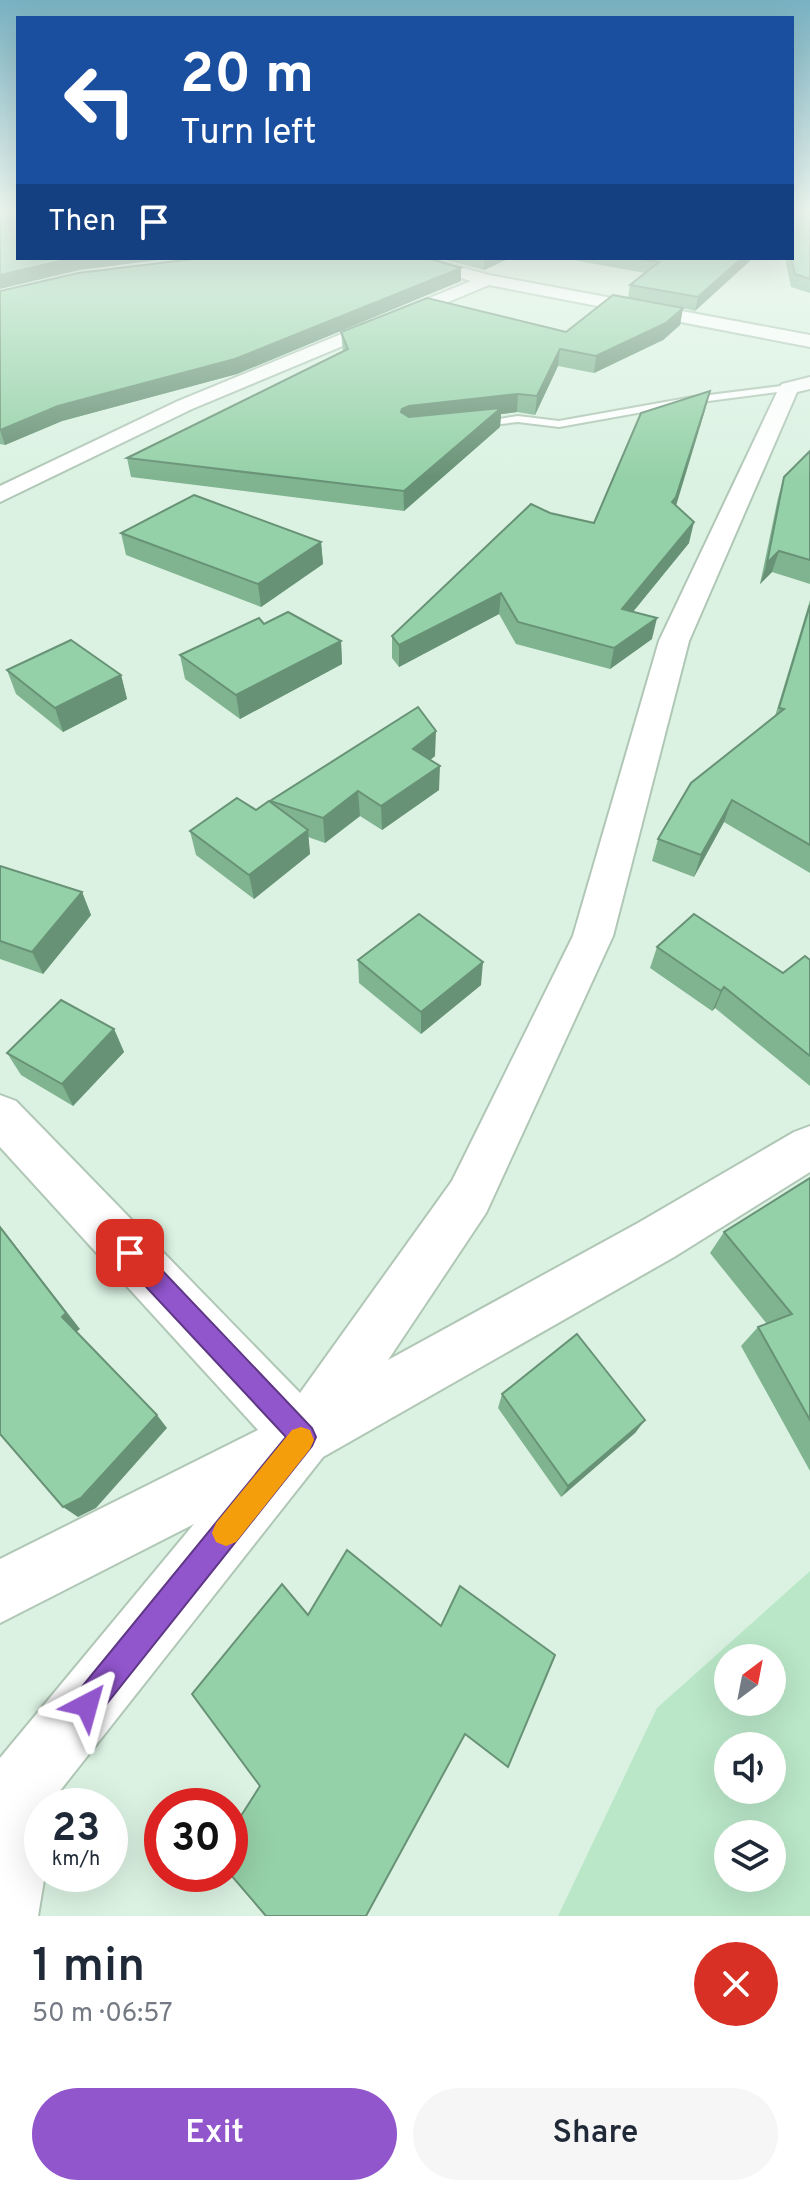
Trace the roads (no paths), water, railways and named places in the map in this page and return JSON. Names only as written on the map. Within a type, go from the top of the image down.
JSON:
[{"type":"street","points":[[0,495],[185,405],[443,298]]},
{"type":"street","points":[[585,298],[810,341]]},
{"type":"street","points":[[1,1916],[14,1795],[303,1437],[469,1197],[593,936],[674,641],[800,385]]},
{"type":"street","points":[[0,1115],[303,1437]]},
{"type":"street","points":[[0,1592],[303,1437],[656,1240],[810,1147]]},
{"type":"lane","points":[[455,425],[518,419],[559,424],[800,385]]}]
